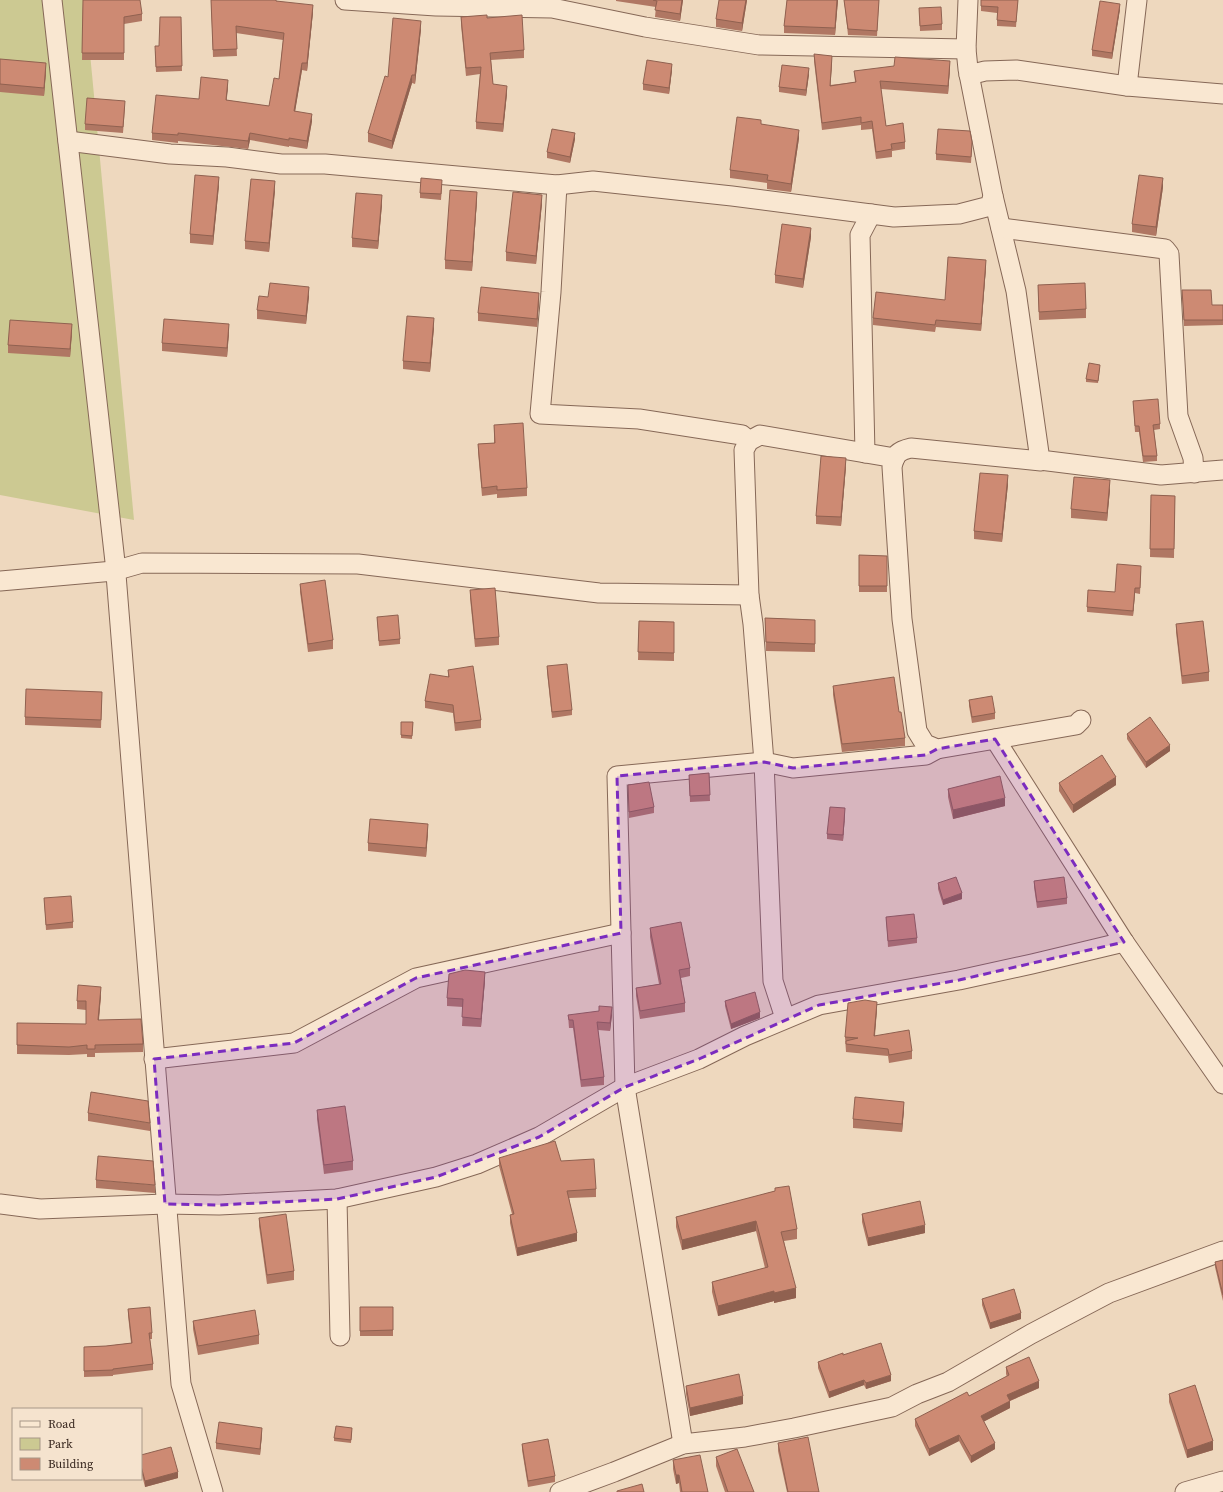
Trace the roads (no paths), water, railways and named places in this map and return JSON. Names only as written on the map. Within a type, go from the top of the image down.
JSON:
[{"type":"street","points":[[52,0],[115,562],[114,571],[181,1384],[213,1492]]},
{"type":"street","points":[[345,0],[436,6],[552,8],[645,28],[759,45],[966,49]]},
{"type":"street","points":[[968,0],[966,49],[969,75],[993,196],[1016,291],[1041,461]]},
{"type":"street","points":[[1127,86],[1137,0]]},
{"type":"street","points":[[969,75],[985,71],[1016,70],[1127,86],[1223,94]]},
{"type":"street","points":[[68,142],[170,154],[227,156],[281,164],[325,164],[556,185],[592,181],[732,196],[894,217],[958,214],[990,206],[993,196]]},
{"type":"street","points":[[556,185],[551,292],[540,414],[639,419],[742,435],[749,441]]},
{"type":"street","points":[[865,453],[860,235],[871,214]]},
{"type":"street","points":[[1001,228],[1165,249],[1169,254],[1178,416],[1193,458],[1194,473]]},
{"type":"street","points":[[785,1018],[773,981],[764,762],[753,624],[749,595],[744,450],[749,441],[760,435],[895,458]]},
{"type":"street","points":[[937,749],[925,744],[917,731],[902,619],[892,467],[895,458],[902,450],[911,448],[1162,475],[1223,470]]},
{"type":"street","points":[[0,581],[114,571],[142,563],[358,564],[599,593],[749,595]]},
{"type":"street","points":[[683,1444],[625,1087],[617,776],[764,762],[793,768],[926,755],[937,749],[1076,725],[1081,720]]},
{"type":"street","points":[[995,739],[1124,942],[1223,1084]]},
{"type":"street","points":[[154,1059],[294,1043],[416,978],[621,933]]},
{"type":"street","points":[[0,1204],[40,1209],[166,1204],[219,1205],[337,1199],[436,1177],[477,1164],[539,1137],[625,1087],[700,1059],[745,1036],[819,1005],[966,979],[1124,942]]},
{"type":"street","points":[[337,1199],[340,1336]]},
{"type":"street","points":[[560,1492],[683,1444],[745,1437],[780,1431],[892,1407],[917,1394],[948,1382],[1031,1334],[1109,1293],[1223,1251]]},
{"type":"street","points":[[1185,1492],[1223,1481]]}]
